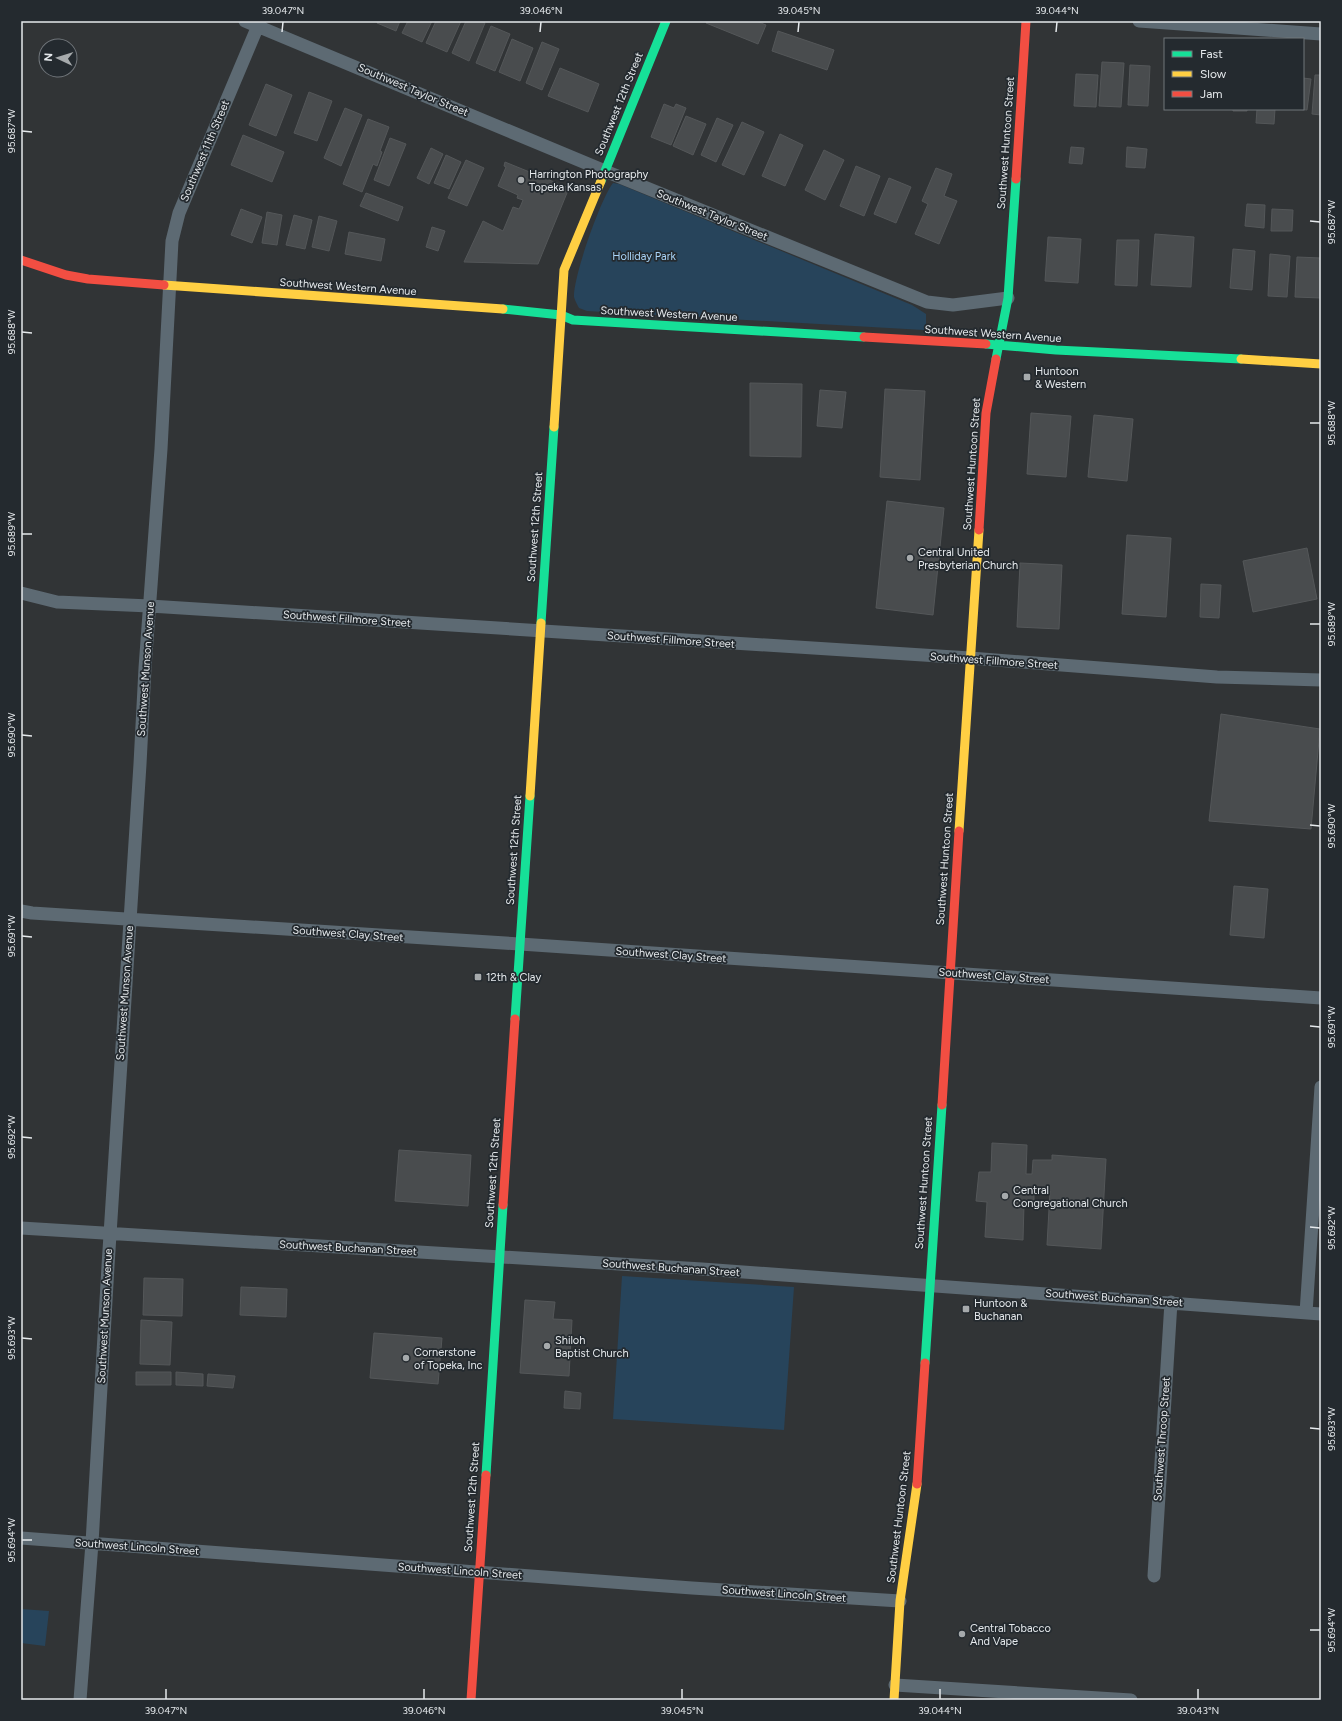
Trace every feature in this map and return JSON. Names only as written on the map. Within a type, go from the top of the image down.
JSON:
[{"type":"main road","name":"Southwest 12th Street","points":[[471,1700],[564,270],[666,21]]},
{"type":"main road","name":"Southwest Huntoon Street","points":[[894,1700],[900,1601],[917,1487],[986,413],[1008,298],[1026,21]]},
{"type":"main road","name":"Southwest Western Avenue","points":[[21,260],[66,275],[88,279],[561,315],[579,321],[999,345],[1056,350],[1321,364]]},
{"type":"street","name":"Southwest Taylor Street","points":[[245,21],[258,24],[604,171],[927,302],[953,305],[1008,298]]},
{"type":"street","points":[[1139,21],[1321,34]]},
{"type":"street","name":"Southwest 11th Street","points":[[170,286],[172,241],[179,213],[258,24]]},
{"type":"street","name":"Southwest Munson Avenue","points":[[80,1700],[92,1543],[110,1233],[170,286]]},
{"type":"street","name":"Southwest Fillmore Street","points":[[21,593],[57,602],[150,606],[541,632],[970,658],[1217,677],[1321,680]]},
{"type":"street","name":"Southwest Clay Street","points":[[21,911],[130,920],[520,944],[1321,998]]},
{"type":"street","points":[[1306,1313],[1320,1131],[1321,1088]]},
{"type":"street","name":"Southwest Buchanan Street","points":[[21,1228],[930,1285],[1321,1314]]},
{"type":"street","name":"Southwest Throop Street","points":[[1154,1576],[1171,1302]]},
{"type":"street","name":"Southwest Lincoln Street","points":[[21,1538],[692,1588],[900,1601]]},
{"type":"street","points":[[895,1686],[1131,1700]]},
{"type":"green space","name":"Holliday Park","points":[[613,183],[619,184],[912,305],[926,314],[926,325],[924,330],[587,311],[579,308],[574,297],[578,273],[595,220]]},
{"type":"green space","points":[[622,1276],[794,1287],[784,1430],[613,1419]]},
{"type":"green space","points":[[21,1609],[49,1611],[45,1646],[21,1643]]},
{"type":"building","points":[[378,21],[400,21],[396,31],[377,23]]},
{"type":"building","points":[[408,21],[432,21],[422,42],[402,33]]},
{"type":"building","points":[[436,21],[461,21],[447,52],[426,43]]},
{"type":"building","points":[[466,21],[480,21],[485,23],[469,61],[452,53]]},
{"type":"building","points":[[707,21],[756,21],[766,25],[758,44],[706,23]]},
{"type":"building","points":[[491,26],[510,34],[495,71],[476,63]]},
{"type":"building","points":[[778,31],[834,50],[827,70],[772,51]]},
{"type":"building","points":[[512,39],[533,48],[520,81],[499,72]]},
{"type":"building","points":[[542,42],[559,49],[542,90],[526,83]]},
{"type":"building","points":[[1102,62],[1124,63],[1121,107],[1099,106]]},
{"type":"building","points":[[1130,65],[1150,66],[1148,106],[1128,105]]},
{"type":"building","points":[[560,68],[599,84],[588,112],[548,96]]},
{"type":"building","points":[[1076,74],[1098,75],[1096,107],[1074,106]]},
{"type":"building","points":[[1315,75],[1321,75],[1321,115],[1312,114]]},
{"type":"building","points":[[1304,78],[1311,79],[1307,110],[1304,110]]},
{"type":"building","points":[[266,84],[292,95],[276,136],[249,125]]},
{"type":"building","points":[[309,92],[332,101],[317,141],[294,133]]},
{"type":"building","points":[[664,104],[674,108],[676,104],[686,108],[671,145],[651,137]]},
{"type":"building","points":[[345,108],[362,115],[341,166],[324,158]]},
{"type":"building","points":[[1233,110],[1247,110],[1247,111]]},
{"type":"building","points":[[1257,110],[1275,110],[1274,124],[1256,123]]},
{"type":"building","points":[[686,116],[706,124],[693,155],[673,146]]},
{"type":"building","points":[[717,118],[733,125],[716,162],[701,155]]},
{"type":"building","points":[[368,119],[389,127],[380,151],[382,152],[377,166],[373,164],[362,192],[343,184]]},
{"type":"building","points":[[742,122],[764,132],[744,175],[722,165]]},
{"type":"building","points":[[780,134],[803,145],[785,186],[762,176]]},
{"type":"building","points":[[243,135],[284,152],[272,182],[231,165]]},
{"type":"building","points":[[390,138],[406,144],[389,186],[374,180]]},
{"type":"building","points":[[1071,147],[1084,148],[1082,164],[1069,163]]},
{"type":"building","points":[[1127,147],[1147,149],[1145,168],[1126,167]]},
{"type":"building","points":[[431,148],[443,154],[429,184],[417,178]]},
{"type":"building","points":[[824,150],[844,160],[825,200],[805,190]]},
{"type":"building","points":[[446,155],[461,162],[449,189],[434,183]]},
{"type":"building","points":[[466,160],[484,168],[467,206],[448,198]]},
{"type":"building","points":[[505,162],[569,188],[538,264],[464,262],[483,221],[503,231],[513,207],[519,209],[521,205],[523,200],[517,198],[518,195],[498,186],[506,167],[504,166]]},
{"type":"building","points":[[856,166],[880,176],[864,216],[840,206]]},
{"type":"building","points":[[936,168],[952,174],[944,196],[957,201],[939,244],[915,234],[928,204],[922,201]]},
{"type":"building","points":[[889,178],[911,187],[896,223],[874,214]]},
{"type":"building","points":[[366,193],[403,207],[398,221],[360,206]]},
{"type":"building","points":[[1247,204],[1265,205],[1264,228],[1245,226]]},
{"type":"building","points":[[241,209],[262,217],[252,243],[231,235]]},
{"type":"building","points":[[1272,209],[1293,210],[1292,231],[1271,231]]},
{"type":"building","points":[[267,212],[282,215],[277,245],[262,243]]},
{"type":"building","points":[[294,215],[312,220],[305,249],[286,245]]},
{"type":"building","points":[[319,216],[337,221],[329,251],[312,247]]},
{"type":"building","points":[[432,227],[445,231],[438,251],[426,247]]},
{"type":"building","points":[[349,232],[385,239],[381,261],[345,254]]},
{"type":"building","points":[[1155,234],[1194,237],[1191,287],[1151,285]]},
{"type":"building","points":[[1048,237],[1081,239],[1078,283],[1045,281]]},
{"type":"building","points":[[1117,240],[1139,240],[1137,286],[1115,285]]},
{"type":"building","points":[[1233,249],[1255,251],[1252,290],[1230,288]]},
{"type":"building","points":[[1270,254],[1290,256],[1287,297],[1268,296]]},
{"type":"building","points":[[1297,257],[1321,258],[1321,298],[1295,297]]},
{"type":"building","points":[[750,383],[802,384],[801,457],[750,456]]},
{"type":"building","points":[[885,389],[925,391],[920,480],[880,477]]},
{"type":"building","points":[[820,390],[846,392],[842,428],[817,426]]},
{"type":"building","points":[[1031,413],[1071,416],[1066,477],[1027,474]]},
{"type":"building","points":[[1094,415],[1133,419],[1127,481],[1088,477]]},
{"type":"building","name":"Central United Presbyterian Church","points":[[887,501],[944,508],[933,615],[876,608]]},
{"type":"building","points":[[1127,535],[1171,538],[1166,617],[1122,614]]},
{"type":"building","points":[[1307,548],[1317,599],[1253,612],[1243,561]]},
{"type":"building","points":[[1020,563],[1062,565],[1059,629],[1017,627]]},
{"type":"building","points":[[1201,584],[1221,585],[1219,618],[1200,617]]},
{"type":"building","points":[[1221,714],[1320,729],[1311,829],[1209,821]]},
{"type":"building","points":[[1234,886],[1268,889],[1264,938],[1230,935]]},
{"type":"building","name":"Central Congregational Church","points":[[992,1143],[1027,1145],[1026,1174],[1032,1174],[1033,1160],[1052,1160],[1052,1155],[1106,1159],[1101,1249],[1047,1245],[1050,1191],[1034,1191],[1034,1204],[1024,1204],[1023,1240],[985,1237],[987,1202],[976,1201],[979,1172],[991,1172]]},
{"type":"building","points":[[399,1150],[471,1155],[468,1206],[395,1201]]},
{"type":"building","points":[[144,1278],[183,1279],[182,1316],[143,1315]]},
{"type":"building","points":[[241,1287],[287,1289],[286,1317],[240,1315]]},
{"type":"building","name":"Shiloh Baptist Church","points":[[525,1300],[555,1302],[553,1319],[572,1320],[569,1376],[520,1373]]},
{"type":"building","points":[[141,1320],[172,1322],[170,1365],[140,1364]]},
{"type":"building","name":"Cornerstone of Topeka, Inc","points":[[374,1333],[442,1338],[438,1384],[370,1378]]},
{"type":"building","points":[[136,1372],[171,1372],[171,1385],[136,1385]]},
{"type":"building","points":[[176,1372],[203,1374],[203,1386],[176,1385]]},
{"type":"building","points":[[208,1374],[235,1376],[233,1388],[207,1386]]},
{"type":"building","points":[[565,1391],[581,1393],[580,1409],[564,1408]]},
{"type":"traffic: fast","points":[[601,181],[666,21]]},
{"type":"traffic: fast","points":[[996,359],[1008,298],[1016,179]]},
{"type":"traffic: fast","points":[[503,309],[561,315],[573,320],[864,337]]},
{"type":"traffic: fast","points":[[986,344],[1056,350],[1241,359]]},
{"type":"traffic: fast","points":[[541,623],[554,427]]},
{"type":"traffic: fast","points":[[515,1019],[530,796]]},
{"type":"traffic: fast","points":[[925,1363],[942,1105]]},
{"type":"traffic: fast","points":[[486,1475],[503,1205]]},
{"type":"traffic: slow","points":[[554,427],[564,270],[601,181]]},
{"type":"traffic: slow","points":[[164,285],[503,309]]},
{"type":"traffic: slow","points":[[1241,359],[1321,364]]},
{"type":"traffic: slow","points":[[959,831],[979,530]]},
{"type":"traffic: slow","points":[[530,796],[541,623]]},
{"type":"traffic: slow","points":[[894,1700],[900,1601],[917,1484]]},
{"type":"traffic: jam","points":[[1016,179],[1026,21]]},
{"type":"traffic: jam","points":[[21,260],[66,275],[88,279],[164,285]]},
{"type":"traffic: jam","points":[[864,337],[986,344]]},
{"type":"traffic: jam","points":[[979,530],[986,413],[996,359]]},
{"type":"traffic: jam","points":[[942,1105],[959,831]]},
{"type":"traffic: jam","points":[[503,1205],[515,1019]]},
{"type":"traffic: jam","points":[[917,1484],[925,1363]]},
{"type":"traffic: jam","points":[[471,1700],[486,1475]]},
{"type":"place","name":"Harrington Photography Topeka Kansas","points":[[521,180]]},
{"type":"place","name":"Huntoon & Western","points":[[1027,377]]},
{"type":"place","name":"Central United Presbyterian Church","points":[[910,558]]},
{"type":"place","name":"12th & Clay","points":[[478,977]]},
{"type":"place","name":"Central Congregational Church","points":[[1005,1196]]},
{"type":"place","name":"Huntoon & Buchanan","points":[[966,1309]]},
{"type":"place","name":"Shiloh Baptist Church","points":[[547,1346]]},
{"type":"place","name":"Cornerstone of Topeka, Inc","points":[[406,1358]]},
{"type":"place","name":"Central Tobacco And Vape","points":[[962,1634]]}]
